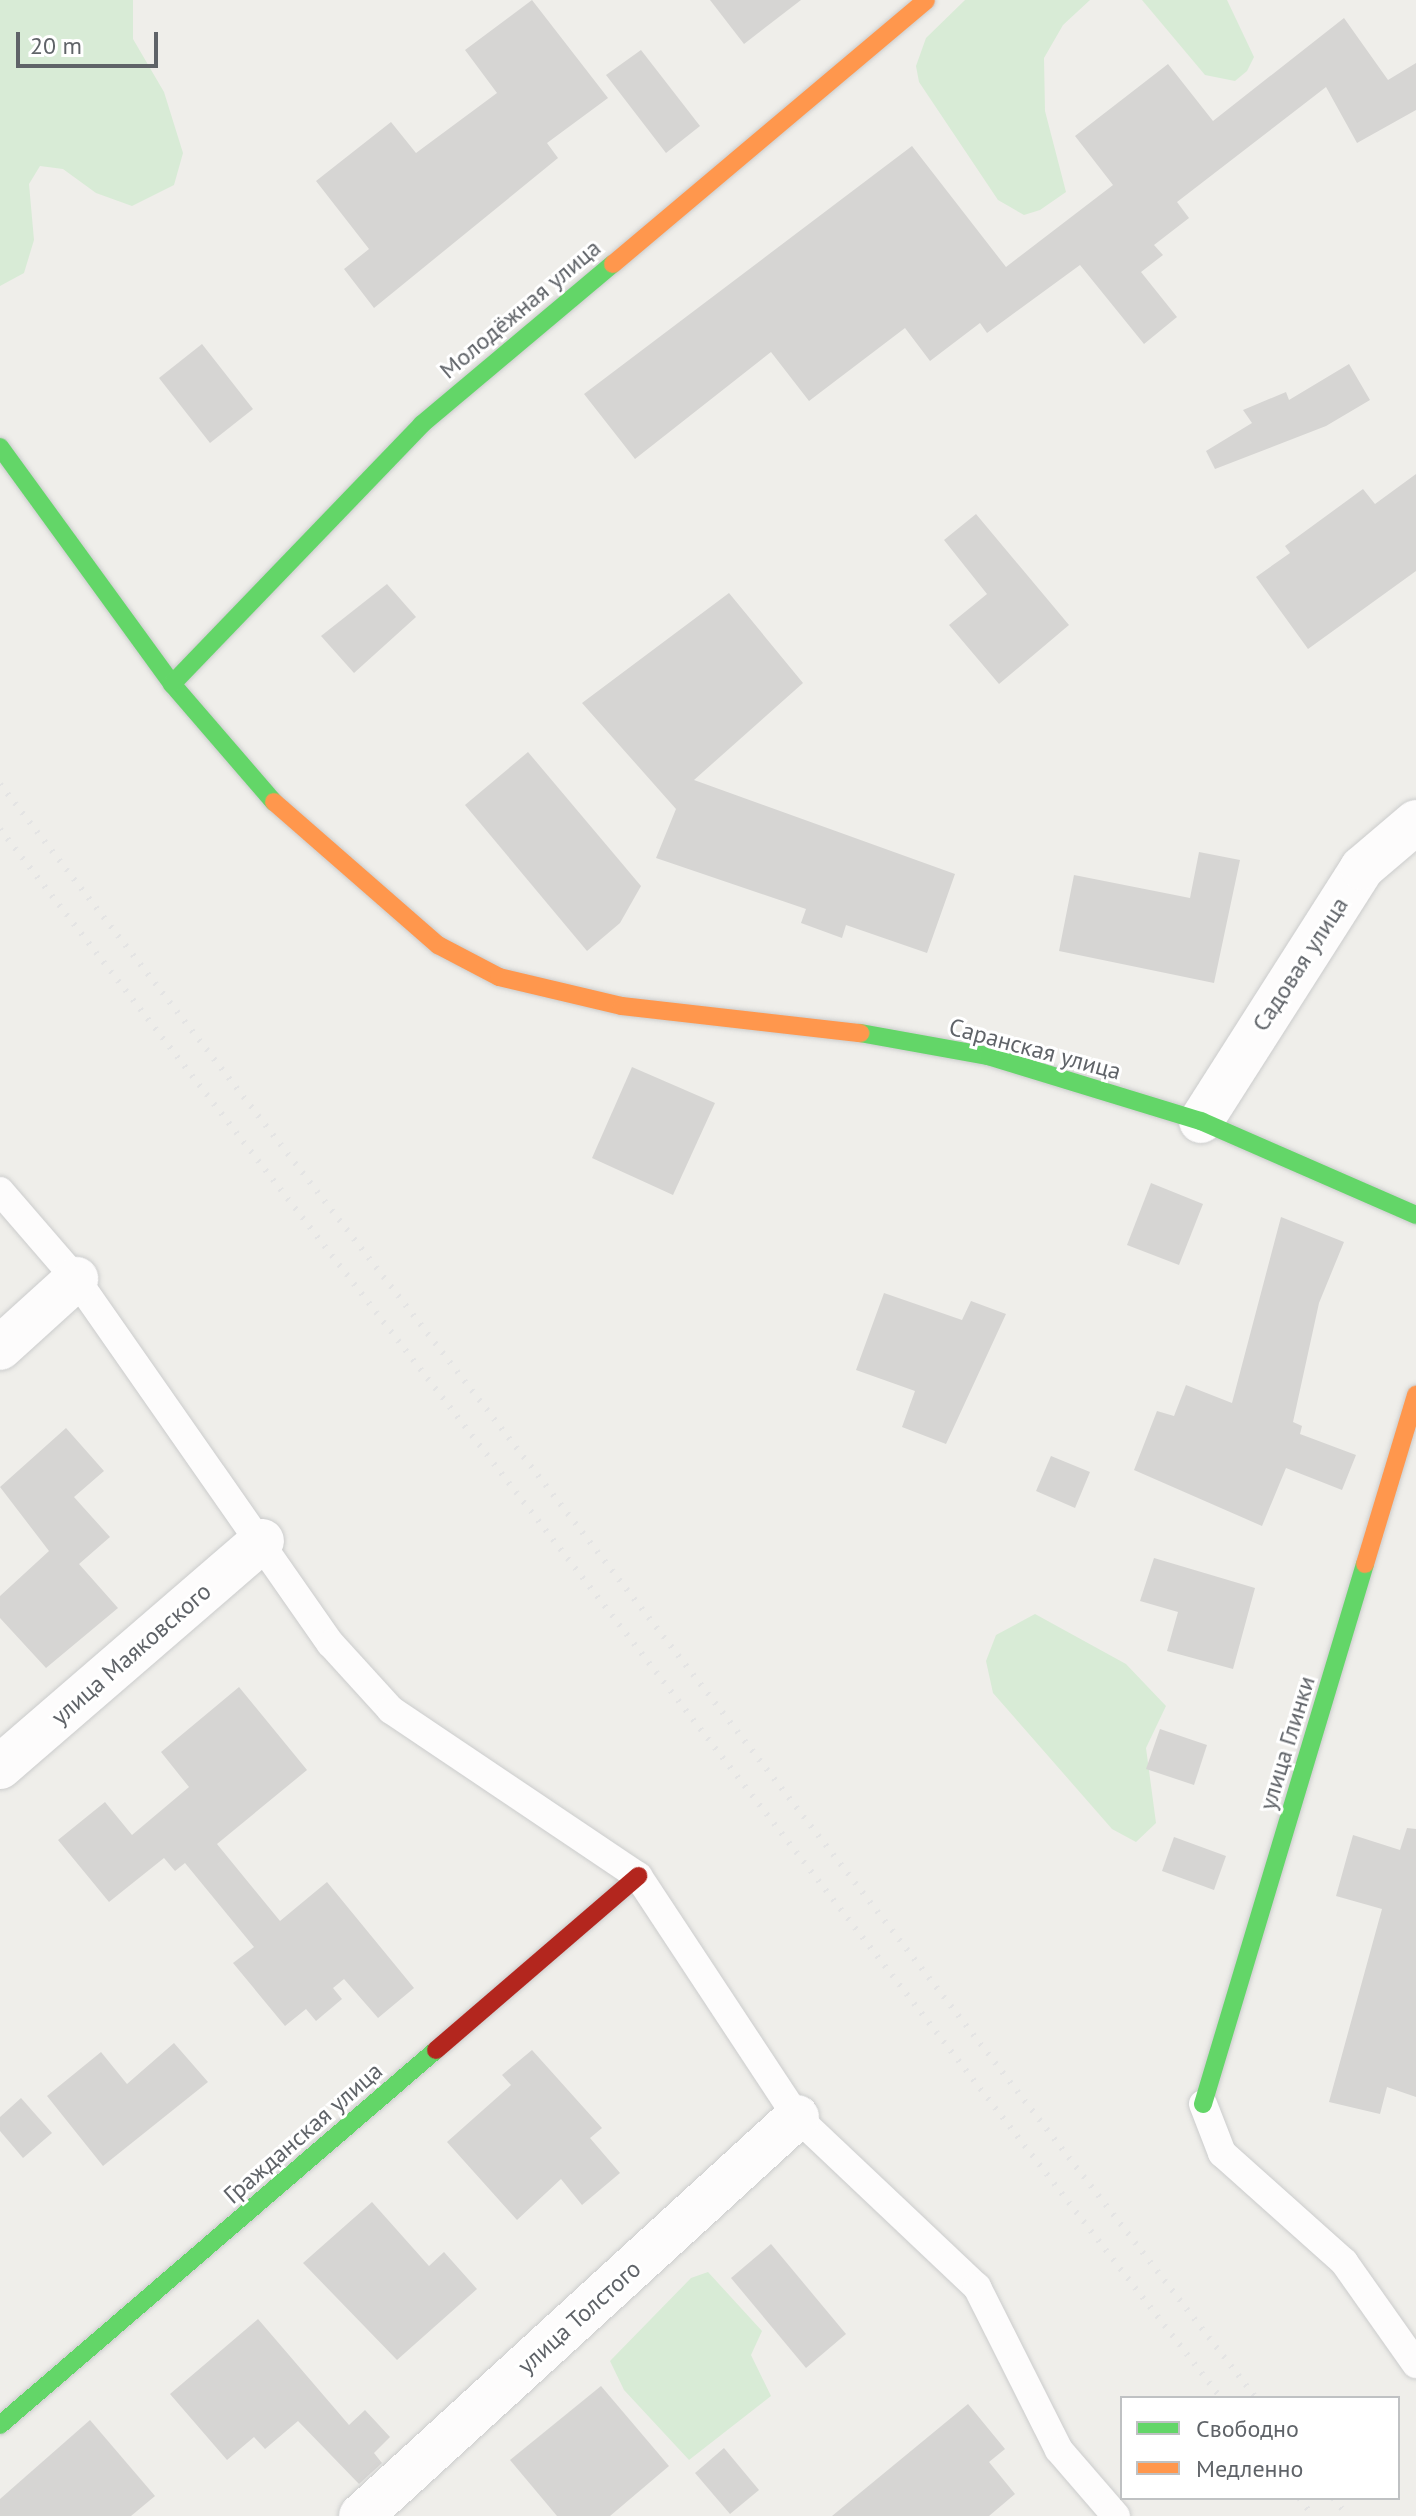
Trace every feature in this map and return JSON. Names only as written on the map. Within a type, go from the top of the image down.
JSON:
[{"type":"street","name":"Молодёжная улица","points":[[172,684],[422,424],[926,0]]},
{"type":"street","name":"Саранская улица","points":[[0,447],[172,684],[275,804],[438,945],[499,977],[622,1006],[851,1031],[988,1056],[1201,1121],[1416,1215]]},
{"type":"street","name":"Садовая улица","points":[[1201,1121],[1362,868],[1416,822]]},
{"type":"street","points":[[0,1348],[76,1279]]},
{"type":"street","name":"улица Глинки","points":[[1203,2104],[1416,1395]]},
{"type":"street","name":"улица Маяковского","points":[[0,1767],[262,1541]]},
{"type":"street","name":"Гражданская улица","points":[[0,2425],[638,1876]]},
{"type":"street","name":"улица Толстого","points":[[361,2516],[797,2117]]},
{"type":"lane","points":[[0,1191],[76,1279],[262,1541],[331,1644],[391,1710],[638,1876],[797,2117],[977,2287],[1059,2450],[1116,2516]]},
{"type":"lane","points":[[1203,2104],[1222,2153],[1344,2262],[1416,2364]]},
{"type":"green space","points":[[0,0],[133,0],[133,39],[164,92],[183,153],[174,185],[132,206],[96,193],[63,169],[40,166],[29,184],[34,240],[24,273],[0,286]]},
{"type":"green space","points":[[965,0],[1090,0],[1063,25],[1044,58],[1045,111],[1066,192],[1040,210],[1024,215],[998,200],[919,82],[916,66],[926,38]]},
{"type":"green space","points":[[1142,0],[1227,0],[1254,57],[1247,71],[1235,81],[1205,75]]},
{"type":"green space","points":[[1035,1614],[1126,1664],[1166,1706],[1146,1748],[1156,1823],[1136,1842],[1112,1829],[993,1693],[986,1661],[996,1635]]},
{"type":"green space","points":[[708,2272],[762,2331],[751,2355],[771,2396],[689,2460],[624,2390],[610,2361],[691,2278]]},
{"type":"building","points":[[532,0],[608,98],[547,143],[558,158],[374,308],[344,269],[369,249],[316,181],[391,122],[416,153],[497,93],[465,50]]},
{"type":"building","points":[[710,0],[801,0],[744,44]]},
{"type":"building","points":[[1344,18],[1388,80],[1416,63],[1416,110],[1357,143],[1326,87],[1177,202],[1189,218],[1154,245],[1163,255],[1141,272],[1177,317],[1144,344],[1080,265],[987,333],[980,323],[930,361],[905,328],[809,401],[771,352],[635,459],[584,394],[912,146],[1006,267],[1113,185],[1075,136],[1168,64],[1213,121]]},
{"type":"building","points":[[641,50],[700,126],[666,153],[606,75]]},
{"type":"building","points":[[202,344],[253,409],[210,443],[159,378]]},
{"type":"building","points":[[1349,364],[1370,400],[1326,426],[1215,469],[1206,451],[1252,423],[1243,410],[1286,392],[1289,400]]},
{"type":"building","points":[[1416,474],[1416,571],[1308,649],[1256,577],[1290,553],[1285,546],[1363,489],[1375,504]]},
{"type":"building","points":[[976,514],[1069,625],[999,684],[949,625],[987,594],[944,540]]},
{"type":"building","points":[[387,584],[416,617],[354,673],[321,636]]},
{"type":"building","points":[[729,593],[803,683],[694,780],[955,874],[927,953],[846,925],[842,938],[801,923],[806,909],[656,858],[676,809],[582,703]]},
{"type":"building","points":[[528,752],[641,886],[620,923],[587,951],[465,805]]},
{"type":"building","points":[[1199,852],[1240,860],[1214,983],[1059,951],[1074,875],[1190,898]]},
{"type":"building","points":[[632,1067],[715,1103],[673,1195],[592,1158]]},
{"type":"building","points":[[1151,1183],[1203,1204],[1179,1265],[1127,1245]]},
{"type":"building","points":[[1281,1217],[1344,1242],[1319,1303],[1293,1422],[1302,1426],[1300,1434],[1356,1455],[1342,1490],[1286,1468],[1262,1526],[1134,1470],[1157,1411],[1174,1416],[1186,1385],[1232,1403]]},
{"type":"building","points":[[884,1293],[962,1320],[971,1301],[1006,1314],[946,1444],[902,1427],[915,1391],[856,1370]]},
{"type":"building","points":[[66,1428],[104,1471],[74,1497],[110,1537],[79,1564],[118,1608],[46,1668],[0,1618],[0,1596],[49,1551],[0,1487]]},
{"type":"building","points":[[1051,1456],[1090,1472],[1075,1508],[1036,1491]]},
{"type":"building","points":[[1154,1558],[1255,1588],[1233,1669],[1167,1651],[1178,1612],[1140,1601]]},
{"type":"building","points":[[239,1687],[307,1770],[217,1844],[280,1921],[327,1882],[414,1988],[378,2018],[344,1979],[333,1988],[342,1999],[316,2021],[306,2009],[285,2026],[233,1963],[254,1947],[185,1863],[175,1871],[164,1858],[109,1902],[58,1840],[105,1802],[132,1835],[189,1787],[161,1752]]},
{"type":"building","points":[[1160,1729],[1207,1745],[1194,1785],[1146,1769]]},
{"type":"building","points":[[1407,1828],[1416,1829],[1416,2097],[1387,2087],[1380,2114],[1329,2102],[1382,1909],[1336,1896],[1353,1835],[1400,1850]]},
{"type":"building","points":[[1174,1837],[1226,1856],[1214,1890],[1162,1871]]},
{"type":"building","points":[[174,2043],[208,2082],[103,2166],[47,2096],[101,2052],[127,2084]]},
{"type":"building","points":[[532,2050],[602,2128],[590,2138],[620,2173],[582,2205],[561,2179],[517,2220],[447,2142],[511,2085],[502,2075]]},
{"type":"building","points":[[21,2098],[52,2133],[23,2158],[0,2131],[0,2117]]},
{"type":"building","points":[[372,2202],[429,2266],[444,2252],[477,2289],[397,2360],[303,2263]]},
{"type":"building","points":[[771,2244],[846,2334],[806,2368],[731,2278]]},
{"type":"building","points":[[258,2319],[349,2425],[365,2410],[390,2437],[374,2453],[382,2463],[359,2484],[298,2421],[265,2449],[254,2437],[227,2460],[170,2394]]},
{"type":"building","points":[[601,2386],[669,2466],[610,2516],[557,2516],[510,2460]]},
{"type":"building","points":[[968,2404],[1005,2449],[989,2462],[1015,2494],[989,2516],[832,2516]]},
{"type":"building","points":[[90,2420],[155,2496],[131,2516],[0,2516],[0,2499]]},
{"type":"building","points":[[724,2448],[759,2490],[730,2514],[695,2473]]},
{"type":"railway","points":[[0,784],[1254,2396]]},
{"type":"railway","points":[[0,829],[1219,2396]]},
{"type":"railway","points":[[1301,2500],[1313,2516]]},
{"type":"railway","points":[[1335,2500],[1348,2516]]},
{"type":"traffic: fast","points":[[172,684],[422,424],[613,264]]},
{"type":"traffic: fast","points":[[0,447],[172,684],[274,802]]},
{"type":"traffic: fast","points":[[860,1033],[988,1056],[1201,1121],[1416,1215]]},
{"type":"traffic: fast","points":[[1203,2104],[1365,1564]]},
{"type":"traffic: fast","points":[[0,2425],[436,2050]]},
{"type":"traffic: slow","points":[[613,264],[926,0]]},
{"type":"traffic: slow","points":[[274,802],[438,945],[499,977],[622,1006],[860,1033]]},
{"type":"traffic: slow","points":[[1365,1564],[1416,1395]]},
{"type":"traffic: jam","points":[[436,2050],[638,1876]]}]
